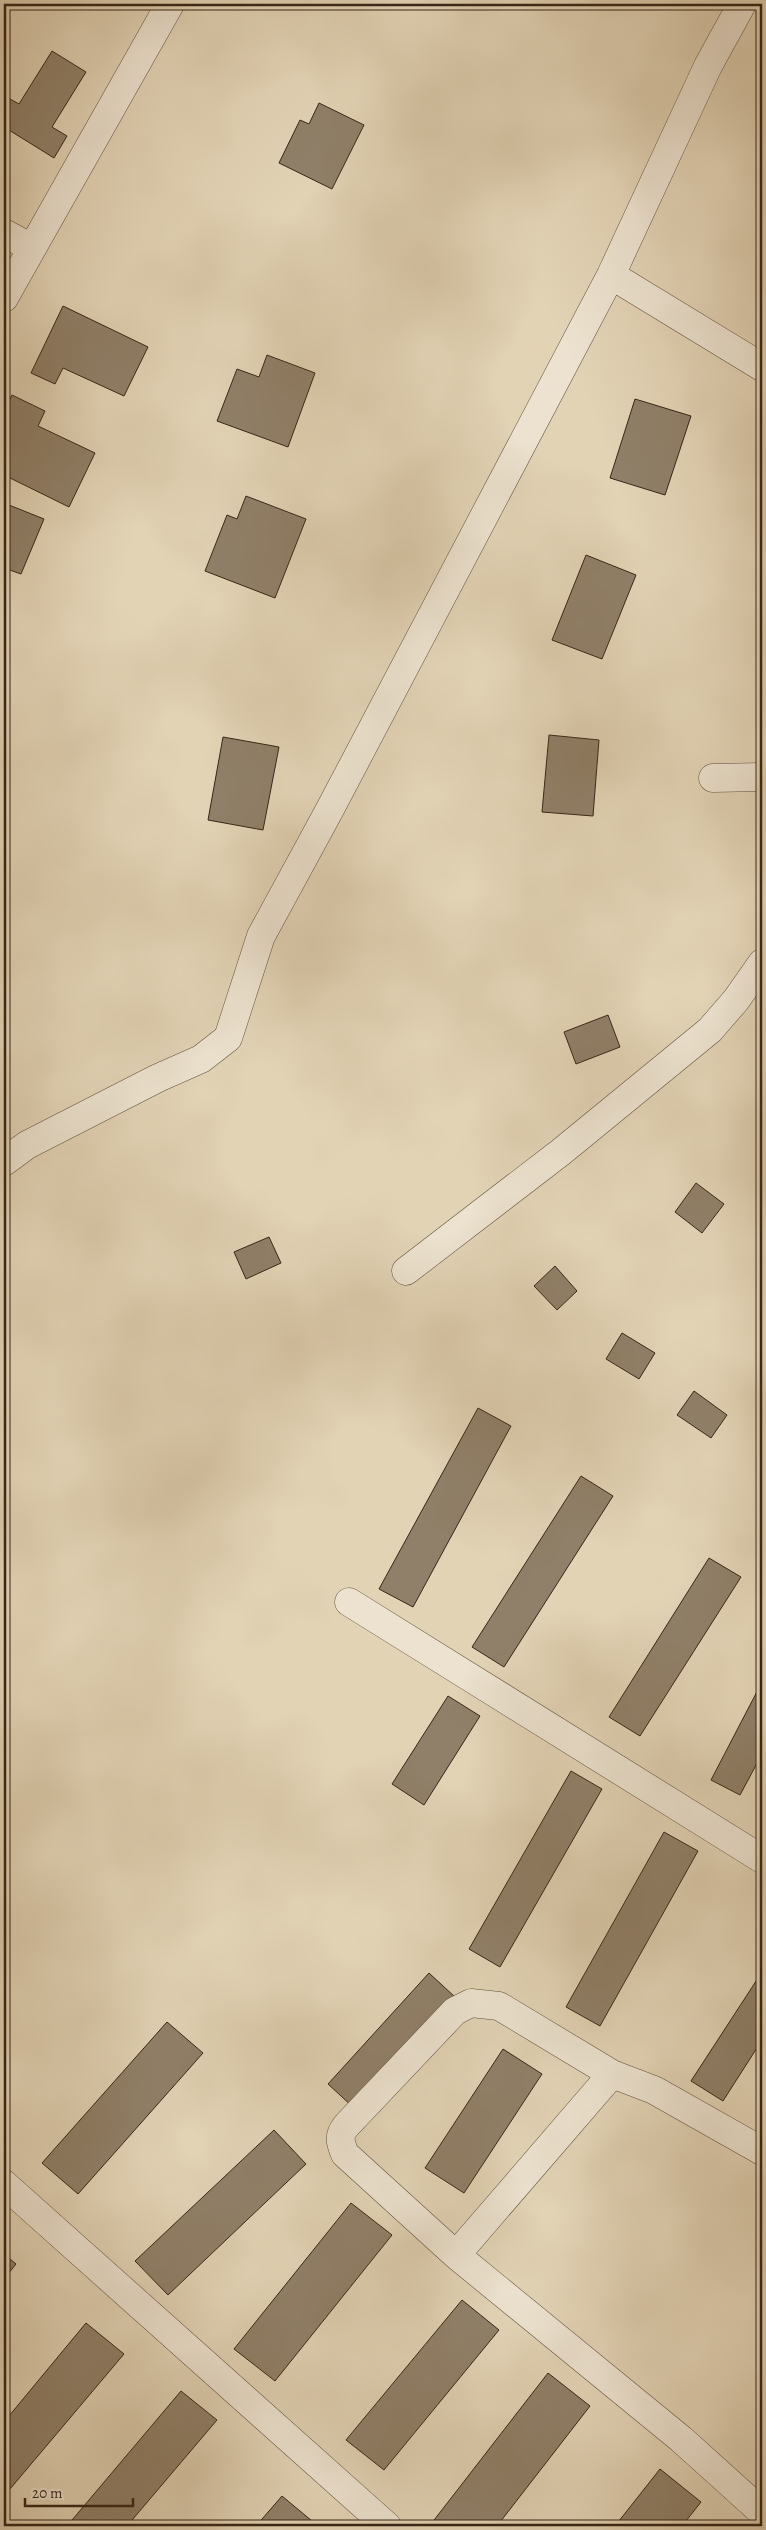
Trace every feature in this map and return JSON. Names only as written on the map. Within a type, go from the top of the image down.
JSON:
[{"type":"street","points":[[4,298],[170,4]]},
{"type":"street","points":[[4,1162],[27,1145],[201,1058],[228,1038],[261,936],[611,275],[708,66],[742,4]]},
{"type":"street","points":[[4,233],[32,248]]},
{"type":"street","points":[[611,275],[762,367]]},
{"type":"street","points":[[713,778],[762,777]]},
{"type":"street","points":[[406,1271],[561,1152],[688,1050],[710,1030],[736,1000],[762,963]]},
{"type":"street","points":[[349,1602],[762,1859]]},
{"type":"street","points":[[762,2152],[654,2090],[612,2074],[499,2006],[471,2003],[455,2011],[340,2134],[340,2143],[345,2154],[456,2255],[681,2439],[762,2512]]},
{"type":"street","points":[[456,2255],[612,2074]]},
{"type":"street","points":[[4,2184],[387,2526]]},
{"type":"building","points":[[52,51],[86,72],[52,127],[67,136],[54,158],[4,127],[4,109],[10,99],[19,104]]},
{"type":"building","points":[[319,103],[364,125],[332,189],[279,163],[300,120],[309,124]]},
{"type":"building","points":[[63,306],[148,347],[124,396],[63,368],[55,384],[31,373]]},
{"type":"building","points":[[267,355],[315,373],[288,447],[217,421],[237,369],[259,377]]},
{"type":"building","points":[[12,395],[45,411],[38,426],[95,453],[69,507],[4,475],[4,412]]},
{"type":"building","points":[[635,399],[691,416],[665,495],[610,478]]},
{"type":"building","points":[[246,496],[306,519],[275,598],[205,571],[227,515],[237,519]]},
{"type":"building","points":[[4,503],[44,519],[21,574],[4,568]]},
{"type":"building","points":[[586,555],[636,575],[602,659],[552,640]]},
{"type":"building","points":[[549,735],[599,740],[593,816],[542,812]]},
{"type":"building","points":[[223,737],[279,747],[263,830],[208,820]]},
{"type":"building","points":[[608,1015],[620,1047],[576,1064],[564,1032]]},
{"type":"building","points":[[696,1183],[724,1204],[702,1233],[675,1212]]},
{"type":"building","points":[[269,1237],[281,1263],[246,1279],[234,1252]]},
{"type":"building","points":[[555,1266],[577,1291],[557,1310],[534,1286]]},
{"type":"building","points":[[622,1333],[655,1353],[639,1379],[606,1359]]},
{"type":"building","points":[[694,1391],[727,1415],[711,1438],[677,1415]]},
{"type":"building","points":[[478,1408],[511,1426],[413,1607],[379,1589]]},
{"type":"building","points":[[581,1476],[613,1496],[504,1667],[472,1647]]},
{"type":"building","points":[[709,1558],[741,1577],[640,1736],[609,1717]]},
{"type":"building","points":[[762,1682],[762,1754],[740,1795],[711,1780]]},
{"type":"building","points":[[448,1696],[480,1716],[424,1805],[392,1784]]},
{"type":"building","points":[[571,1771],[602,1789],[500,1967],[469,1949]]},
{"type":"building","points":[[664,1832],[698,1851],[600,2026],[566,2007]]},
{"type":"building","points":[[762,1972],[762,2040],[723,2101],[691,2081]]},
{"type":"building","points":[[429,1973],[455,1997],[354,2108],[328,2084]]},
{"type":"building","points":[[167,2022],[203,2053],[78,2194],[42,2163]]},
{"type":"building","points":[[503,2049],[542,2074],[464,2193],[425,2168]]},
{"type":"building","points":[[274,2130],[306,2164],[168,2295],[135,2261]]},
{"type":"building","points":[[351,2203],[392,2235],[275,2381],[234,2349]]},
{"type":"building","points":[[4,2254],[16,2264],[4,2279]]},
{"type":"building","points":[[462,2300],[499,2330],[384,2470],[346,2440]]},
{"type":"building","points":[[86,2323],[124,2354],[10,2489],[4,2484],[4,2422]]},
{"type":"building","points":[[548,2373],[590,2406],[497,2526],[434,2526],[431,2524]]},
{"type":"building","points":[[181,2391],[217,2420],[127,2526],[67,2526]]},
{"type":"building","points":[[660,2469],[701,2502],[682,2526],[615,2526]]},
{"type":"building","points":[[282,2496],[318,2526],[256,2526]]}]
